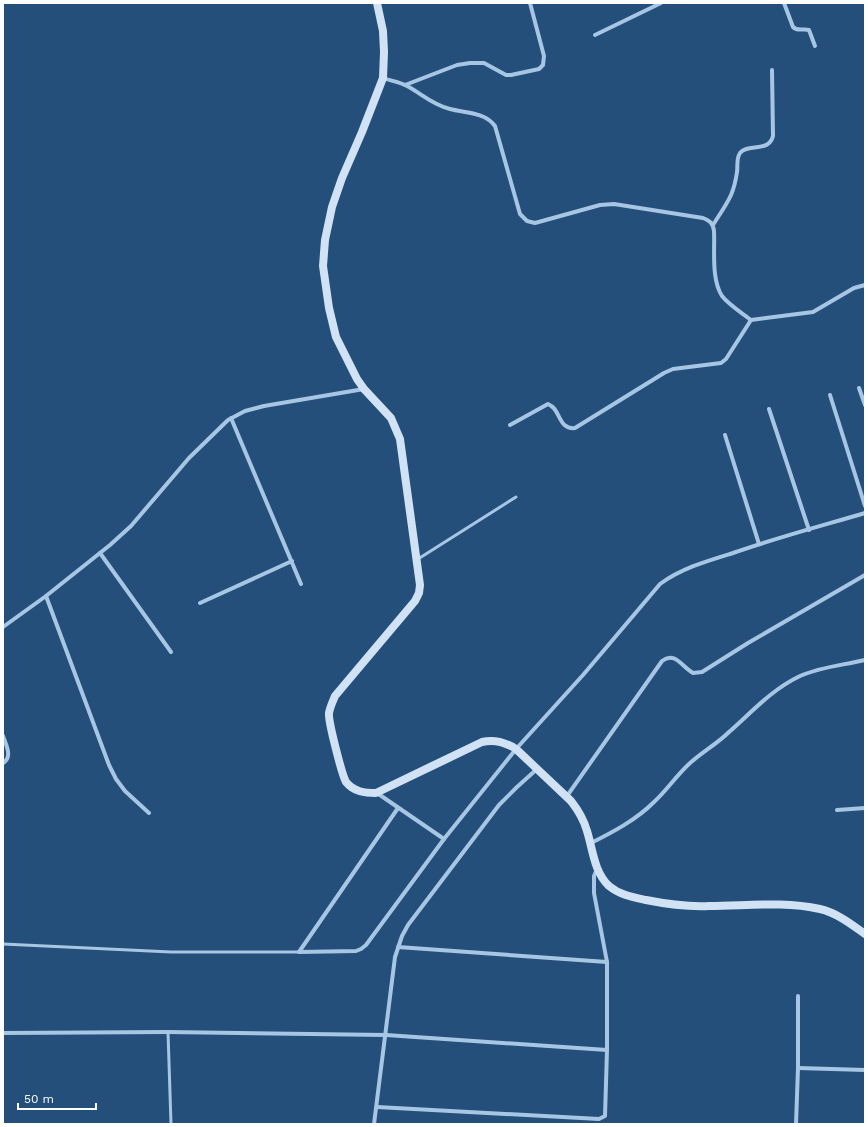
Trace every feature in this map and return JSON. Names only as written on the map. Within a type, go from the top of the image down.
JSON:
[{"type":"street","points":[[377,3],[383,31],[383,78],[332,207],[325,240],[323,266],[329,308],[336,337],[364,389],[386,411],[398,433],[420,585],[419,593],[415,601],[335,696],[329,714],[330,727],[346,781],[353,788],[364,793],[376,793],[482,742],[497,740],[519,751],[578,810],[587,830],[597,868],[603,879],[621,894],[683,906],[771,903],[821,909],[835,914],[865,934]]},
{"type":"street","points":[[405,85],[457,65],[470,63],[484,63],[506,75],[539,69],[543,65],[544,56],[530,3]]},
{"type":"street","points":[[595,36],[661,3]]},
{"type":"street","points":[[784,3],[793,27],[798,30],[809,30],[814,46]]},
{"type":"street","points":[[772,70],[772,140],[766,145],[742,151],[739,154],[736,178],[730,196],[713,225],[715,280],[718,288],[723,297],[751,320],[813,312],[854,288],[865,285]]},
{"type":"street","points":[[383,78],[405,85],[438,105],[490,119],[495,126],[520,214],[527,221],[535,223],[600,205],[614,204],[703,218],[713,225]]},
{"type":"street","points":[[510,425],[548,404],[554,408],[564,426],[575,428],[664,373],[673,369],[722,363],[751,320]]},
{"type":"street","points":[[859,388],[865,405]]},
{"type":"street","points":[[3,627],[46,596],[131,526],[189,458],[231,418],[245,411],[264,406],[364,389]]},
{"type":"street","points":[[830,395],[865,506]]},
{"type":"street","points":[[769,408],[809,530]]},
{"type":"street","points":[[231,418],[301,584]]},
{"type":"street","points":[[725,435],[760,544]]},
{"type":"street","points":[[299,952],[356,951],[361,949],[444,839],[660,584],[673,574],[685,568],[865,513]]},
{"type":"street","points":[[100,552],[171,652]]},
{"type":"street","points":[[200,603],[292,561]]},
{"type":"street","points":[[566,797],[662,661],[667,657],[671,657],[678,661],[693,673],[702,672],[748,643],[865,575]]},
{"type":"street","points":[[46,596],[116,779],[125,792],[149,813]]},
{"type":"street","points":[[590,844],[620,828],[653,804],[685,767],[720,741],[752,709],[773,692],[802,675],[822,669],[865,660]]},
{"type":"street","points":[[3,736],[8,754],[8,758],[3,763]]},
{"type":"street","points":[[374,1124],[395,957],[398,947],[408,926],[499,805],[535,767]]},
{"type":"street","points":[[376,793],[444,839]]},
{"type":"street","points":[[299,952],[398,808]]},
{"type":"street","points":[[837,810],[865,808]]},
{"type":"street","points":[[377,1107],[599,1119],[605,1116],[607,962],[594,893],[594,876],[597,868]]},
{"type":"street","points":[[398,947],[607,962]]},
{"type":"street","points":[[796,1124],[798,996]]},
{"type":"street","points":[[3,1033],[168,1032],[386,1035],[607,1050]]},
{"type":"street","points":[[798,1068],[865,1070]]},
{"type":"lane","points":[[417,560],[516,497]]},
{"type":"lane","points":[[3,944],[171,952],[299,952]]},
{"type":"lane","points":[[168,1032],[171,1124]]}]
